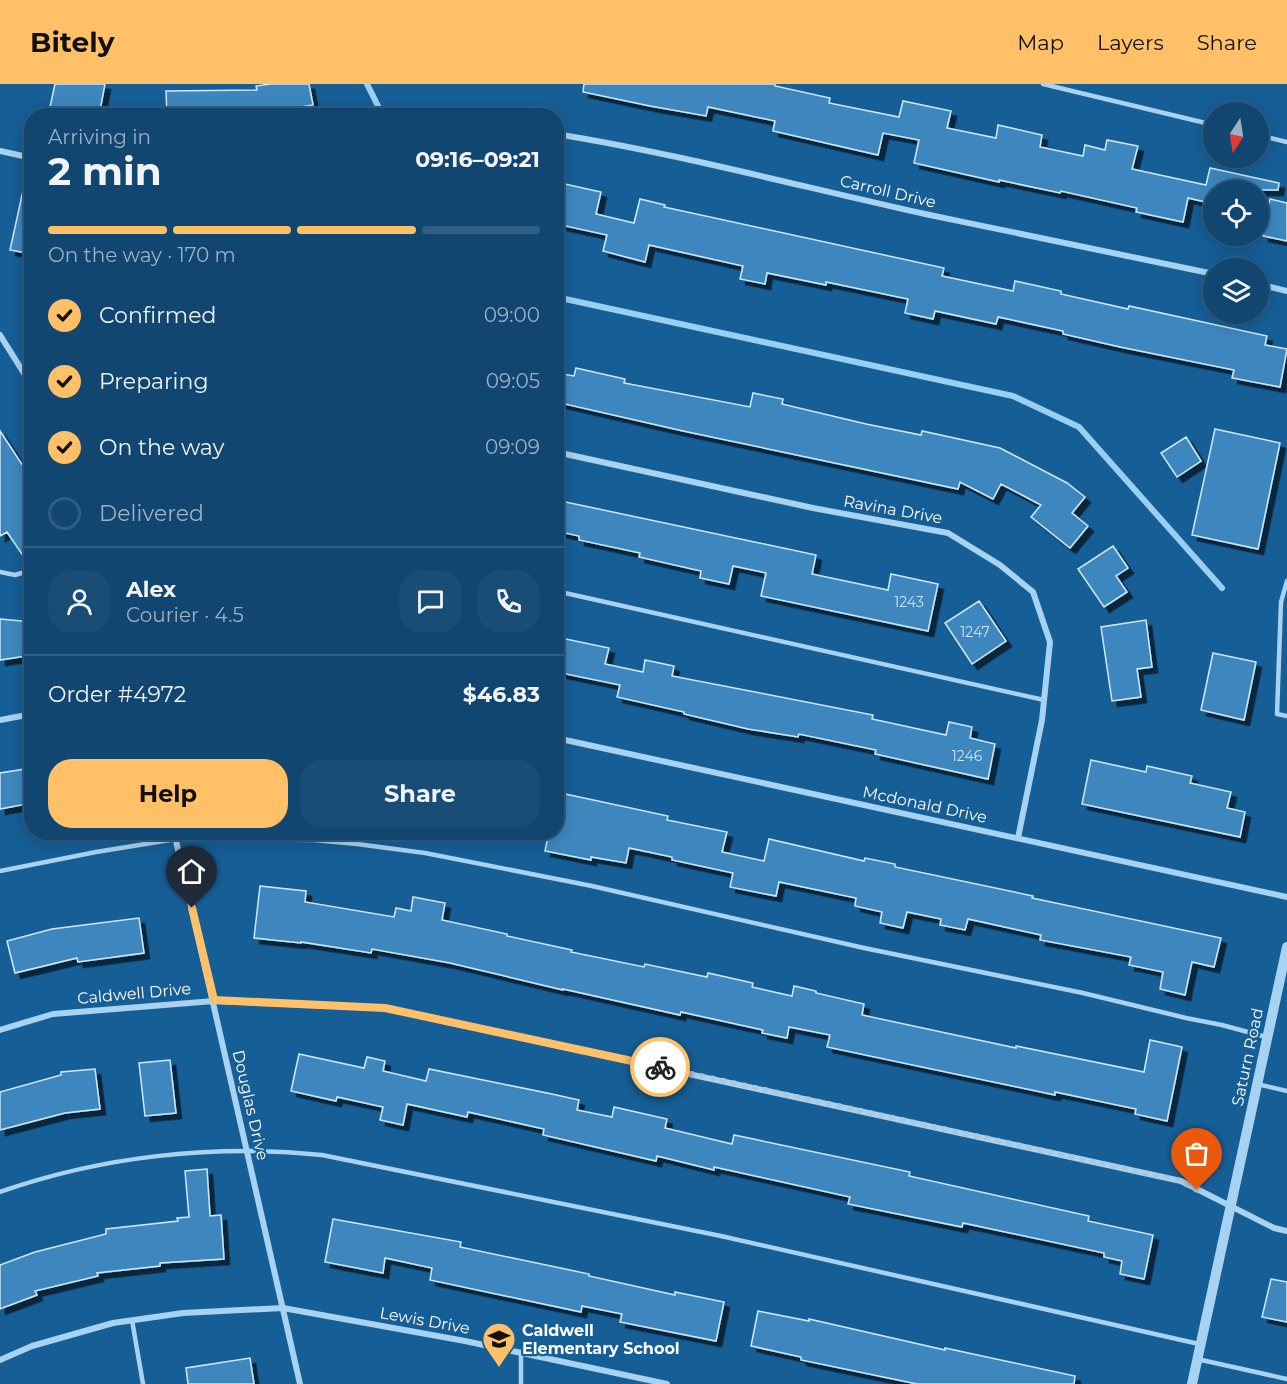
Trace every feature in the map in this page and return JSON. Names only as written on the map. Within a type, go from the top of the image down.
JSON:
[{"type":"street","name":"Carroll Drive","points":[[564,136],[667,155],[925,214],[1203,272]]},
{"type":"street","points":[[0,151],[24,156]]},
{"type":"street","points":[[1269,287],[1287,291]]},
{"type":"street","points":[[0,335],[24,373]]},
{"type":"street","name":"Ravina Drive","points":[[564,454],[813,508],[948,533],[1000,565],[1033,592],[1050,642],[1042,720],[1018,838]]},
{"type":"street","points":[[0,720],[24,716]]},
{"type":"street","name":"Mcdonald Drive","points":[[564,740],[1287,897]]},
{"type":"street","name":"Douglas Drive","points":[[176,840],[300,1384]]},
{"type":"street","name":"Saturn Road","points":[[1192,1384],[1287,947]]},
{"type":"street","name":"Caldwell Drive","points":[[0,1030],[53,1014],[214,1000],[385,1008],[1181,1181],[1274,1228],[1287,1231]]},
{"type":"street","name":"Lewis Drive","points":[[0,1360],[32,1346],[72,1333],[132,1320],[183,1312],[283,1308],[521,1353],[667,1384]]},
{"type":"lane","points":[[1043,84],[1203,122]]},
{"type":"lane","points":[[1269,138],[1287,142]]},
{"type":"lane","points":[[0,572],[15,575],[24,572]]},
{"type":"lane","points":[[1287,581],[1281,602],[1277,714],[1287,716]]},
{"type":"lane","points":[[564,593],[1044,700]]},
{"type":"lane","points":[[0,871],[155,840]]},
{"type":"lane","points":[[314,840],[425,853],[592,886],[864,948],[1083,993],[1267,1037]]},
{"type":"lane","points":[[1257,1084],[1287,1090]]},
{"type":"lane","points":[[0,1192],[38,1179],[99,1164],[156,1157],[248,1150],[276,1150],[322,1155],[709,1234],[1201,1345]]},
{"type":"lane","points":[[132,1320],[144,1384]]},
{"type":"lane","points":[[521,1353],[521,1384]]},
{"type":"lane","points":[[1197,1359],[1287,1379]]},
{"type":"building","points":[[55,84],[105,84],[100,108],[50,107]]},
{"type":"building","points":[[309,84],[313,105],[295,108],[167,108],[166,91],[257,90],[256,86]]},
{"type":"building","points":[[584,84],[775,84],[775,86],[830,98],[829,103],[899,117],[903,101],[951,111],[947,128],[996,138],[998,125],[1042,135],[1040,147],[1083,156],[1085,145],[1105,150],[1107,140],[1138,146],[1132,169],[1203,184],[1203,201],[1188,198],[1183,222],[1136,212],[1137,208],[1061,191],[1060,193],[999,180],[999,182],[914,163],[919,140],[883,133],[878,155],[773,131],[775,121],[708,107],[706,116],[583,92]]},
{"type":"building","points":[[1210,168],[1265,180],[1207,180]]},
{"type":"building","points":[[1269,181],[1279,183],[1278,190],[1269,190]]},
{"type":"building","points":[[564,184],[601,192],[596,214],[634,223],[640,199],[665,205],[664,207],[944,268],[942,276],[1013,291],[1015,281],[1128,309],[1129,306],[1203,322],[1203,324],[1267,336],[1265,345],[1287,349],[1280,387],[1232,378],[1234,370],[1120,347],[1063,334],[1063,331],[998,317],[996,324],[935,311],[933,319],[905,313],[908,299],[826,282],[826,285],[767,273],[765,284],[740,279],[743,266],[649,245],[645,262],[603,251],[607,235],[564,226]]},
{"type":"building","points":[[24,186],[24,253],[10,250]]},
{"type":"building","points":[[1270,199],[1287,203],[1287,241],[1269,237]]},
{"type":"building","points":[[576,368],[625,379],[624,383],[750,407],[753,393],[783,399],[782,404],[866,424],[921,435],[922,431],[1000,448],[1067,483],[1085,497],[1072,513],[1088,526],[1070,548],[1031,517],[1041,505],[1001,484],[993,499],[960,482],[958,489],[564,404],[564,374],[574,376]]},
{"type":"building","points":[[1215,429],[1280,443],[1258,549],[1192,535]]},
{"type":"building","points":[[0,431],[24,467],[24,557],[7,532],[0,536]]},
{"type":"building","points":[[1186,437],[1201,461],[1177,477],[1161,453]]},
{"type":"building","points":[[564,502],[816,555],[812,574],[888,590],[891,574],[938,584],[928,631],[761,596],[766,573],[733,566],[729,584],[700,578],[701,571],[639,557],[640,553],[579,540],[579,536],[564,533]]},
{"type":"building","points":[[1113,546],[1128,568],[1116,576],[1127,592],[1104,607],[1078,569]]},
{"type":"building","points":[[979,601],[1006,641],[972,664],[945,623]]},
{"type":"building","points":[[0,619],[24,621],[24,656],[0,660]]},
{"type":"building","points":[[1146,620],[1152,667],[1137,669],[1141,697],[1112,701],[1101,627]]},
{"type":"building","points":[[564,639],[609,648],[605,664],[643,672],[645,660],[674,666],[672,676],[873,715],[872,719],[946,735],[949,722],[972,727],[970,738],[995,744],[988,779],[875,754],[876,750],[799,734],[798,737],[748,729],[617,697],[620,685],[564,674]]},
{"type":"building","points":[[1213,653],[1256,662],[1244,720],[1201,710]]},
{"type":"building","points":[[1091,760],[1146,772],[1147,766],[1192,776],[1190,783],[1231,792],[1227,808],[1245,812],[1240,837],[1082,804]]},
{"type":"building","points":[[24,769],[24,804],[0,809],[0,773]]},
{"type":"building","points":[[564,794],[668,816],[667,820],[727,832],[722,852],[764,861],[769,839],[864,861],[865,858],[895,864],[895,867],[1221,938],[1214,967],[1192,962],[1185,995],[1160,989],[1163,972],[1129,965],[1131,957],[1040,940],[1041,935],[968,919],[965,930],[940,925],[941,919],[907,912],[903,928],[880,923],[882,912],[855,906],[856,898],[779,882],[776,896],[730,887],[733,873],[629,848],[626,863],[591,857],[591,860],[545,851],[547,840],[564,840]]},
{"type":"building","points":[[260,886],[306,891],[305,902],[394,917],[396,908],[411,911],[413,897],[445,903],[442,920],[572,950],[571,952],[707,977],[708,973],[753,983],[752,987],[792,996],[794,986],[864,1004],[862,1015],[1016,1048],[1016,1046],[1144,1072],[1150,1040],[1182,1047],[1167,1121],[1135,1114],[1136,1109],[1055,1092],[1055,1095],[827,1047],[830,1035],[789,1027],[787,1038],[762,1033],[763,1030],[563,990],[450,963],[372,949],[371,953],[301,942],[254,938]]},
{"type":"building","points":[[139,918],[144,953],[78,962],[77,958],[15,973],[7,941],[52,929]]},
{"type":"building","points":[[299,1054],[364,1068],[367,1057],[385,1061],[383,1071],[426,1081],[429,1069],[552,1094],[579,1100],[577,1110],[612,1117],[614,1107],[667,1119],[665,1128],[732,1144],[734,1135],[910,1172],[909,1176],[1089,1216],[1088,1221],[1153,1235],[1144,1279],[1120,1274],[1122,1261],[1104,1257],[1104,1253],[963,1223],[962,1227],[848,1204],[850,1197],[714,1167],[714,1170],[657,1156],[656,1161],[543,1135],[544,1129],[468,1112],[467,1117],[407,1104],[403,1125],[380,1120],[383,1107],[337,1097],[336,1101],[291,1091]]},
{"type":"building","points":[[170,1060],[176,1113],[145,1116],[139,1063]]},
{"type":"building","points":[[95,1069],[100,1109],[65,1113],[0,1130],[0,1092],[61,1075],[61,1072]]},
{"type":"building","points":[[207,1169],[210,1216],[221,1215],[224,1259],[160,1263],[160,1266],[97,1273],[98,1276],[35,1291],[37,1295],[0,1309],[0,1265],[35,1252],[106,1234],[106,1229],[178,1221],[177,1218],[189,1217],[185,1171]]},
{"type":"building","points":[[333,1219],[461,1242],[460,1247],[675,1295],[675,1292],[724,1302],[716,1341],[620,1322],[622,1314],[582,1306],[581,1312],[430,1280],[432,1268],[385,1258],[383,1273],[325,1262]]},
{"type":"building","points":[[1271,1279],[1287,1282],[1287,1322],[1262,1317]]},
{"type":"building","points":[[758,1311],[809,1321],[809,1319],[945,1350],[945,1348],[1075,1376],[1074,1384],[917,1384],[801,1360],[801,1357],[751,1346]]},
{"type":"building","points":[[250,1358],[254,1384],[188,1384],[186,1368]]},
{"type":"waterway","points":[[367,84],[379,108]]},
{"type":"waterway","points":[[564,299],[1013,396],[1079,427],[1222,588]]},
{"type":"way so far","points":[[660,1067],[1181,1181],[1197,1190]]},
{"type":"place","name":"Caldwell Elementary School","points":[[499,1368]]},
{"type":"route","points":[[192,908],[214,1000],[385,1008],[660,1067]]}]
